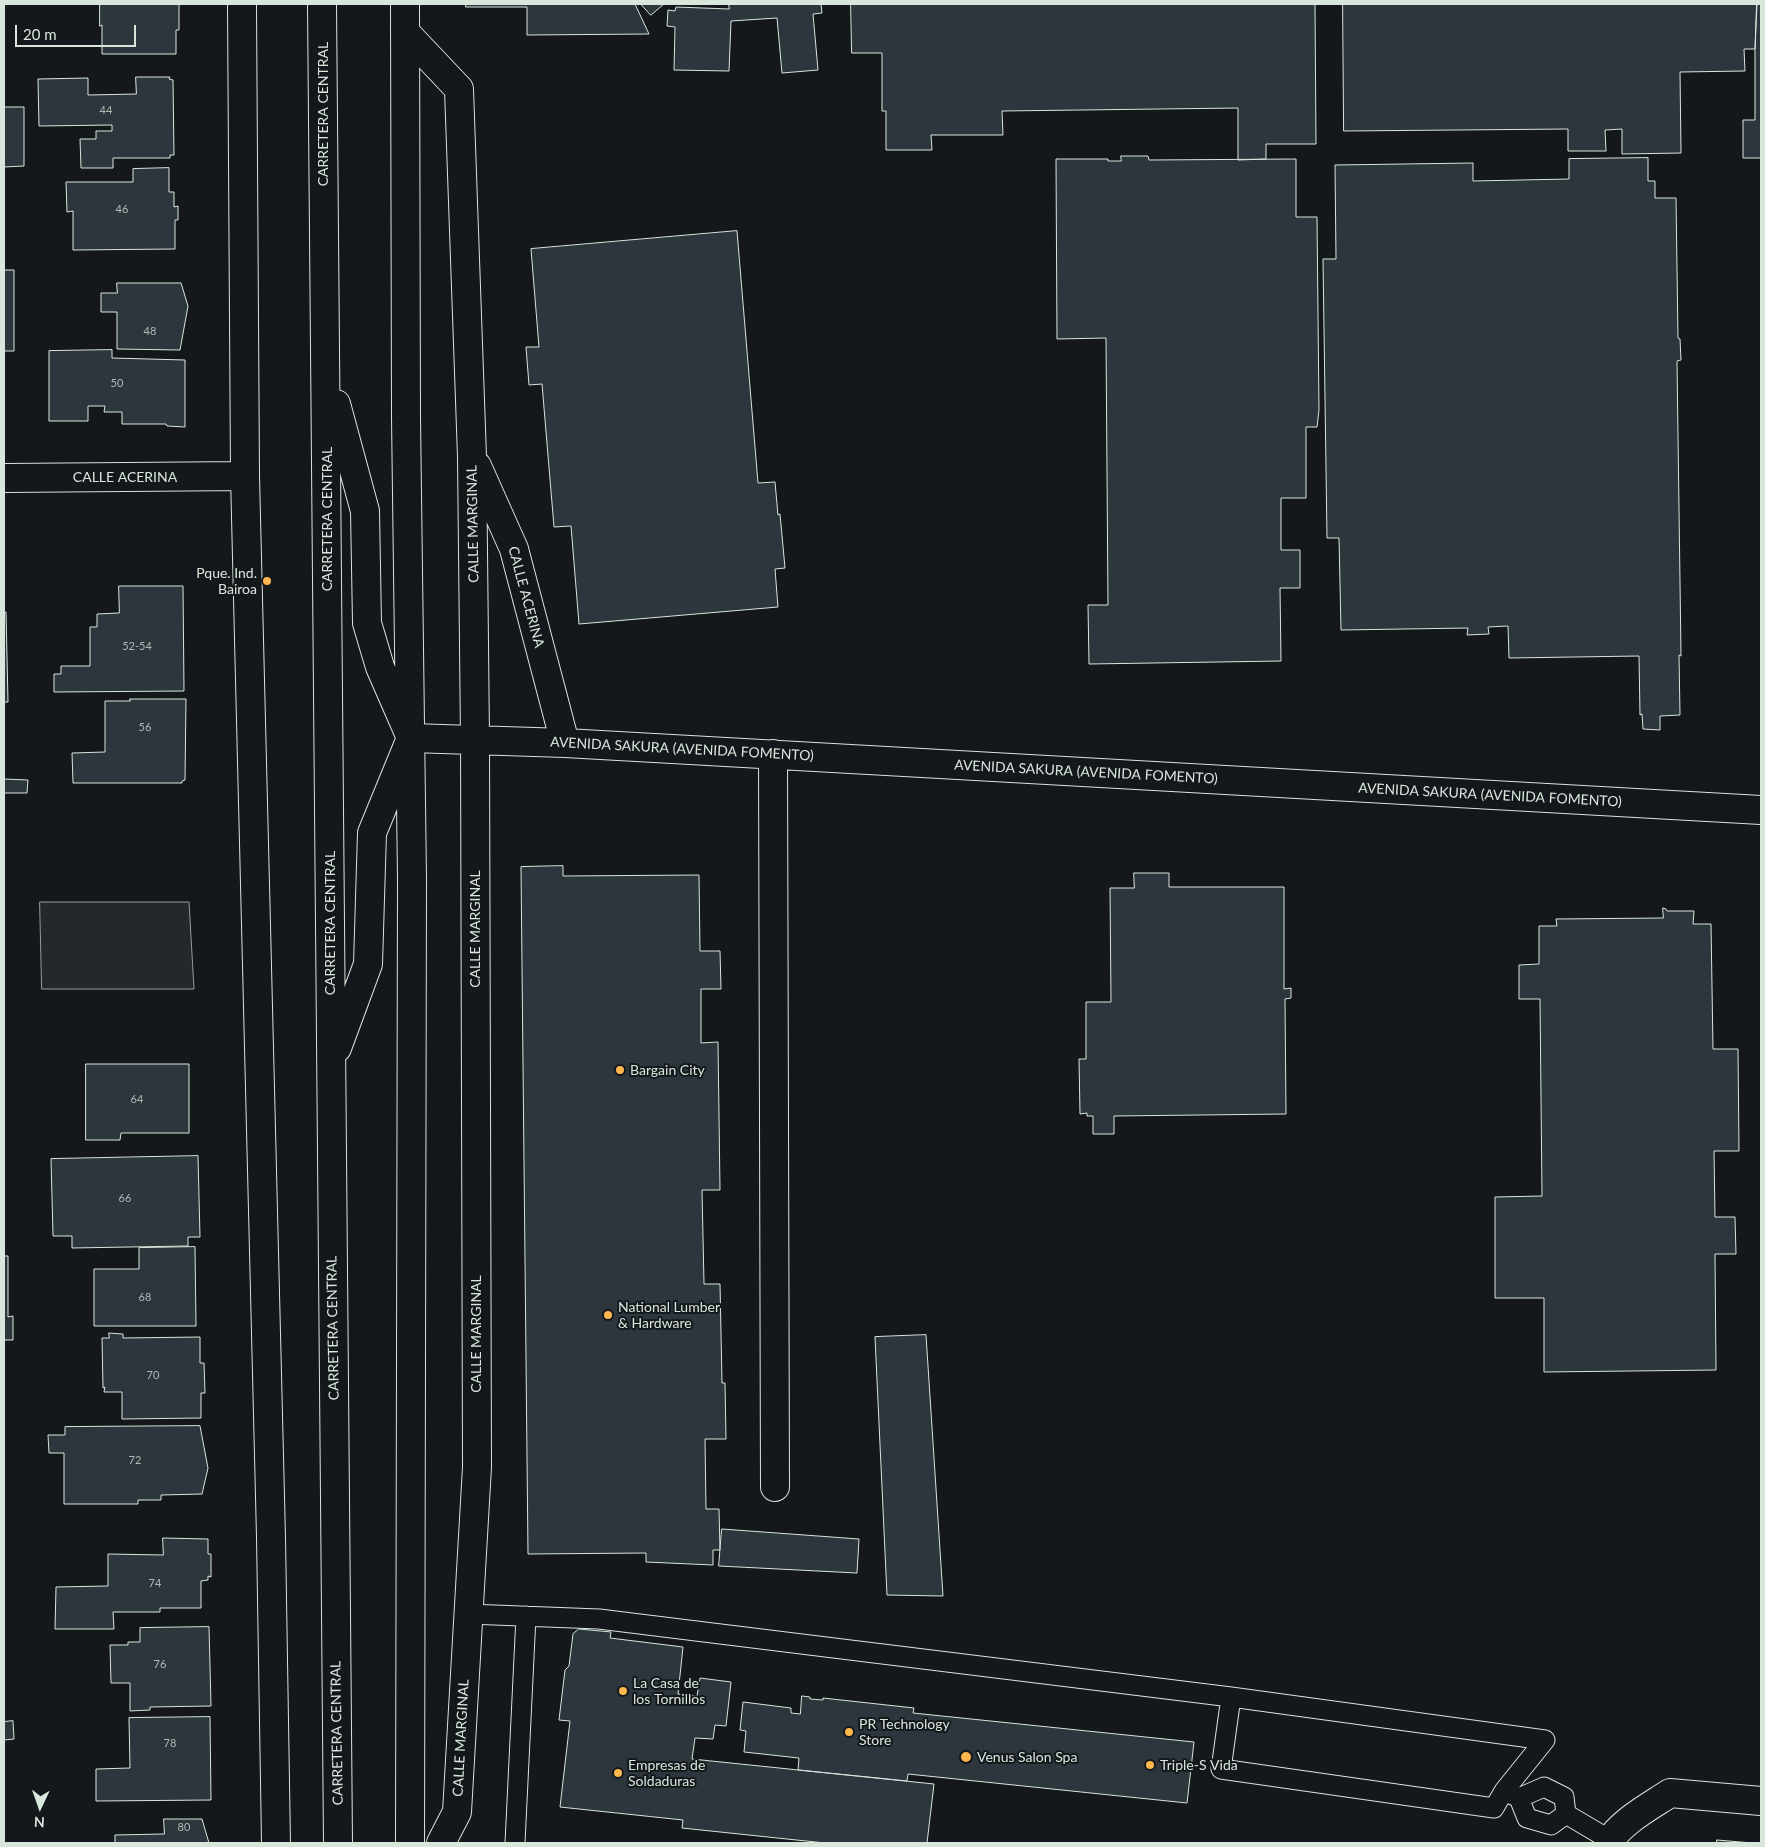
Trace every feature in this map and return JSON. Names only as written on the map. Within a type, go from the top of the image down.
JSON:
[{"type":"street","points":[[242,4],[246,476],[270,1497],[276,1843]]},
{"type":"street","name":"CARRETERA CENTRAL","points":[[322,4],[338,1843]]},
{"type":"street","points":[[405,4],[406,418],[411,738],[410,1843]]},
{"type":"street","name":"CALLE MARGINAL","points":[[406,32],[459,88],[472,457],[475,739],[476,1467],[456,1812],[442,1843]]},
{"type":"street","points":[[326,368],[365,511],[367,623],[380,667],[411,738],[372,833],[368,964],[331,1066]]},
{"type":"street","name":"CALLE ACERINA","points":[[472,457],[514,550],[564,743]]},
{"type":"street","name":"CALLE ACERINA","points":[[4,478],[246,476]]},
{"type":"street","name":"AVENIDA SAKURA (AVENIDA FOMENTO)","points":[[411,738],[475,739],[772,754],[1761,810]]},
{"type":"street","points":[[772,754],[775,1487]]},
{"type":"street","points":[[1609,1842],[1622,1826],[1670,1793],[1761,1801]]},
{"type":"lane","points":[[468,1614],[609,1620],[1231,1697],[1545,1740],[1512,1795]]},
{"type":"lane","points":[[515,1843],[526,1616]]},
{"type":"lane","points":[[1231,1697],[1221,1768],[1494,1808],[1512,1795],[1544,1787],[1564,1797],[1566,1814]]},
{"type":"lane","points":[[1512,1795],[1527,1818],[1551,1825],[1566,1814]]},
{"type":"lane","points":[[1566,1814],[1609,1842]]},
{"type":"shaded area","points":[[40,902],[189,902],[194,989],[42,989]]},
{"type":"building","points":[[100,4],[179,4],[179,30],[176,30],[176,54],[102,54]]},
{"type":"building","points":[[466,4],[635,4],[649,34],[527,35],[527,7],[466,7]]},
{"type":"building","points":[[641,4],[664,4],[651,15]]},
{"type":"building","points":[[729,4],[821,4],[822,13],[813,14],[818,70],[782,73],[777,18],[731,21],[729,71],[674,70],[675,27],[667,26],[668,10],[675,11],[676,7],[729,9]]},
{"type":"building","points":[[851,4],[1315,4],[1316,144],[1266,144],[1266,159],[1238,160],[1238,108],[1002,111],[1003,135],[931,135],[932,150],[886,150],[886,111],[882,111],[882,53],[852,53]]},
{"type":"building","points":[[1343,4],[1757,4],[1755,49],[1744,49],[1745,71],[1680,72],[1681,153],[1622,154],[1622,129],[1605,130],[1606,151],[1568,151],[1568,129],[1344,131]]},
{"type":"building","points":[[1757,4],[1761,4],[1761,158],[1743,158],[1743,120],[1755,120]]},
{"type":"building","points":[[136,77],[170,77],[169,79],[173,80],[174,155],[170,155],[170,158],[113,158],[113,168],[81,168],[80,139],[96,139],[96,131],[112,131],[112,125],[39,126],[38,79],[88,78],[88,95],[136,94]]},
{"type":"building","points":[[4,107],[24,107],[24,166],[4,167]]},
{"type":"building","points":[[1121,156],[1148,156],[1149,160],[1296,159],[1296,217],[1317,217],[1319,410],[1317,427],[1306,427],[1306,498],[1281,498],[1281,550],[1300,550],[1300,588],[1280,588],[1281,661],[1089,664],[1088,605],[1108,605],[1106,338],[1057,339],[1056,159],[1108,159],[1108,161],[1121,161]]},
{"type":"building","points":[[1648,158],[1648,181],[1655,181],[1655,198],[1676,198],[1678,338],[1680,339],[1681,360],[1677,361],[1680,715],[1660,716],[1660,730],[1643,729],[1642,714],[1640,715],[1639,656],[1509,658],[1508,626],[1488,627],[1489,634],[1467,635],[1468,628],[1341,630],[1339,538],[1327,538],[1323,259],[1336,259],[1335,165],[1473,163],[1473,181],[1569,179],[1569,159]]},
{"type":"building","points":[[169,168],[169,192],[174,192],[174,207],[178,206],[178,220],[175,220],[175,249],[73,250],[73,211],[67,212],[66,182],[133,182],[133,169]]},
{"type":"building","points":[[737,231],[758,483],[775,482],[778,515],[780,514],[785,568],[775,569],[778,607],[579,624],[571,526],[554,527],[542,384],[529,385],[526,347],[539,347],[531,249]]},
{"type":"building","points":[[4,270],[14,270],[14,351],[4,351]]},
{"type":"building","points":[[117,283],[181,283],[188,306],[180,350],[117,349],[117,312],[101,312],[101,293],[117,293]]},
{"type":"building","points":[[112,350],[112,358],[185,360],[185,427],[167,426],[166,424],[122,424],[122,412],[104,412],[105,406],[88,406],[88,421],[49,421],[49,351]]},
{"type":"building","points":[[119,586],[183,586],[184,691],[54,692],[54,674],[61,674],[61,666],[90,666],[90,627],[97,627],[97,614],[119,613]]},
{"type":"building","points":[[4,612],[6,612],[8,702],[4,702]]},
{"type":"building","points":[[130,699],[186,699],[185,780],[182,783],[73,783],[72,753],[105,752],[105,701],[130,701]]},
{"type":"building","points":[[4,779],[28,780],[27,793],[4,793]]},
{"type":"building","points":[[563,866],[563,876],[699,875],[700,951],[720,951],[721,989],[701,989],[701,1043],[718,1042],[720,1190],[702,1190],[704,1284],[720,1284],[722,1383],[725,1383],[726,1439],[705,1439],[706,1509],[719,1509],[720,1550],[713,1550],[713,1565],[646,1562],[646,1553],[528,1554],[521,867]]},
{"type":"building","points":[[1134,873],[1169,873],[1169,887],[1284,887],[1284,989],[1291,988],[1291,998],[1285,999],[1286,1114],[1114,1116],[1114,1134],[1093,1134],[1093,1116],[1087,1116],[1087,1113],[1080,1114],[1079,1059],[1086,1059],[1086,1002],[1111,1002],[1110,888],[1134,888]]},
{"type":"building","points":[[1663,908],[1667,911],[1694,911],[1693,924],[1711,924],[1713,1049],[1738,1049],[1739,1151],[1714,1151],[1715,1217],[1735,1217],[1736,1254],[1715,1254],[1716,1370],[1544,1372],[1544,1298],[1495,1298],[1495,1197],[1542,1196],[1540,999],[1519,999],[1519,965],[1539,964],[1539,926],[1557,926],[1556,919],[1663,918]]},
{"type":"building","points":[[86,1064],[189,1064],[189,1133],[121,1133],[120,1140],[86,1140]]},
{"type":"building","points":[[198,1156],[200,1237],[188,1237],[188,1246],[72,1248],[72,1236],[53,1236],[51,1159]]},
{"type":"building","points":[[195,1247],[196,1326],[94,1326],[94,1269],[139,1269],[139,1248]]},
{"type":"building","points":[[4,1256],[8,1256],[8,1317],[13,1316],[13,1340],[4,1340]]},
{"type":"building","points":[[109,1333],[123,1334],[123,1338],[200,1337],[200,1363],[204,1363],[205,1393],[201,1393],[201,1418],[122,1419],[122,1392],[104,1392],[105,1387],[103,1388],[102,1338],[109,1338]]},
{"type":"building","points":[[926,1335],[943,1596],[887,1595],[875,1337]]},
{"type":"building","points":[[200,1426],[208,1468],[202,1494],[161,1495],[161,1500],[138,1500],[138,1504],[64,1504],[64,1453],[49,1453],[48,1435],[65,1435],[65,1427]]},
{"type":"building","points":[[722,1529],[859,1539],[857,1573],[719,1566]]},
{"type":"building","points":[[163,1538],[208,1539],[208,1554],[211,1554],[211,1577],[208,1576],[208,1580],[201,1581],[201,1608],[160,1608],[160,1612],[113,1612],[114,1629],[55,1629],[56,1587],[108,1586],[108,1554],[163,1555]]},
{"type":"building","points":[[209,1627],[211,1706],[150,1707],[150,1710],[130,1711],[130,1683],[111,1683],[110,1645],[128,1645],[128,1642],[140,1642],[140,1628]]},
{"type":"building","points":[[579,1629],[611,1632],[610,1638],[683,1647],[678,1694],[697,1696],[700,1678],[731,1682],[726,1726],[715,1725],[713,1739],[695,1738],[692,1759],[934,1784],[927,1843],[825,1843],[682,1828],[683,1820],[560,1807],[570,1721],[559,1720],[565,1670],[569,1666],[573,1634]]},
{"type":"building","points":[[802,1696],[810,1697],[810,1699],[823,1700],[823,1698],[914,1708],[913,1713],[1194,1742],[1187,1803],[908,1774],[907,1781],[798,1770],[799,1758],[744,1752],[746,1731],[740,1730],[743,1702],[791,1708],[791,1713],[800,1714]]},
{"type":"building","points":[[210,1717],[211,1800],[96,1801],[96,1769],[130,1768],[129,1718]]},
{"type":"building","points":[[13,1721],[14,1739],[4,1740],[4,1722]]},
{"type":"building","points":[[164,1819],[202,1819],[209,1843],[115,1843],[115,1835],[164,1834]]},
{"type":"building","points":[[1717,1840],[1752,1843],[1717,1843]]},
{"type":"place","name":"Pque. Ind. Bairoa","points":[[267,581]]},
{"type":"place","name":"Bargain City","points":[[620,1070]]},
{"type":"place","name":"National Lumber & Hardware","points":[[608,1315]]},
{"type":"place","name":"La Casa de los Tornillos","points":[[623,1691]]},
{"type":"place","name":"PR Technology Store","points":[[849,1732]]},
{"type":"place","name":"Venus Salon Spa","points":[[966,1757]]},
{"type":"place","name":"Triple-S Vida","points":[[1150,1765]]},
{"type":"place","name":"Empresas de Soldaduras","points":[[618,1773]]}]
